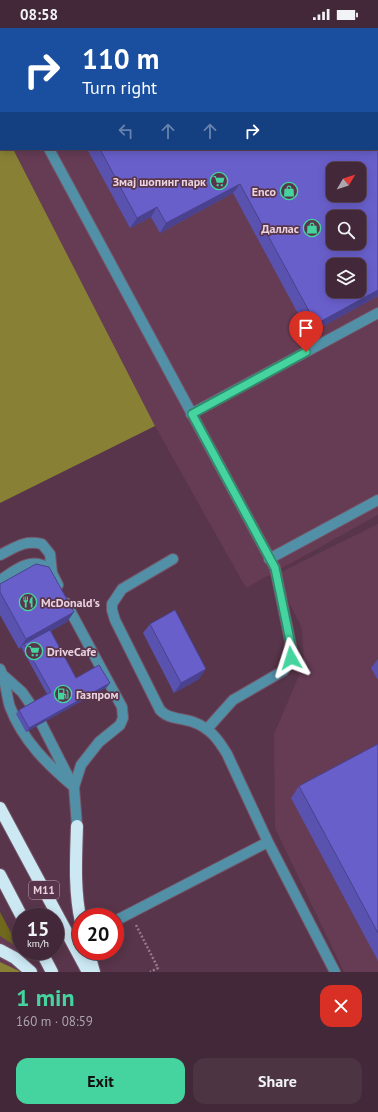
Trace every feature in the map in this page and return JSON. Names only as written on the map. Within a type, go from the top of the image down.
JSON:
[{"type":"highway","name":"M11","points":[[0,808],[88,972]]},
{"type":"highway","points":[[77,826],[78,908]]},
{"type":"highway","name":"M11","points":[[0,875],[17,908]]},
{"type":"highway","points":[[0,950],[15,958],[31,972]]},
{"type":"highway","points":[[46,960],[52,972]]},
{"type":"highway","points":[[91,960],[94,972]]},
{"type":"lane","points":[[50,150],[275,568],[292,650],[291,658],[283,671],[233,700],[207,729]]},
{"type":"lane","points":[[192,414],[378,313]]},
{"type":"lane","points":[[269,559],[378,500]]},
{"type":"lane","points":[[0,555],[20,544],[28,542],[42,544],[50,554],[52,573],[64,598],[122,707],[123,718],[120,725],[99,742],[81,764],[74,787],[77,826]]},
{"type":"lane","points":[[173,558],[122,590],[112,604],[115,620],[160,710],[167,716],[191,721],[207,729],[213,733],[227,754],[268,842],[335,972]]},
{"type":"lane","points":[[0,580],[24,566],[31,564],[43,565],[52,573]]},
{"type":"lane","points":[[2,672],[10,706],[24,734],[51,767],[74,787]]},
{"type":"lane","points":[[2,672],[22,692],[31,705]]},
{"type":"lane","points":[[41,723],[74,787]]},
{"type":"lane","points":[[124,916],[268,842]]},
{"type":"path","points":[[130,913],[158,968],[150,972]]},
{"type":"shaded area","points":[[0,150],[14,150],[155,426],[0,503]]},
{"type":"shaded area","name":"Змај шопинг парк","points":[[14,150],[378,150],[378,515],[246,588],[155,426]]},
{"type":"shaded area","points":[[378,524],[378,972],[344,972],[275,828],[274,734],[304,664],[302,628],[275,575]]},
{"type":"shaded area","points":[[0,912],[12,935],[12,960],[25,960],[31,972],[0,972]]},
{"type":"shaded area","points":[[0,912],[12,935],[12,944],[0,936]]},
{"type":"shaded area","points":[[0,962],[19,971],[20,972],[0,972]]},
{"type":"building","name":"Змај шопинг парк","points":[[101,150],[378,150],[378,290],[366,297],[366,258],[326,258],[326,298],[363,298],[316,324],[240,184],[166,223],[157,207],[137,218]]},
{"type":"building","name":"McDonald's","points":[[36,564],[49,567],[74,612],[26,639],[0,592],[0,584]]},
{"type":"building","points":[[175,610],[206,669],[181,683],[150,624]]},
{"type":"building","points":[[50,630],[76,678],[99,665],[110,683],[29,728],[19,710],[51,692],[24,644]]},
{"type":"building","points":[[378,744],[378,933],[299,786]]},
{"type":"place","name":"Змај шопинг парк","points":[[219,181]]},
{"type":"place","name":"Enco","points":[[289,191]]},
{"type":"place","name":"Даллас","points":[[312,228]]},
{"type":"place","name":"McDonald's","points":[[28,602]]},
{"type":"place","name":"DriveCafe","points":[[34,651]]},
{"type":"place","name":"Газпром","points":[[63,694]]},
{"type":"route","points":[[291,658],[292,650],[275,568],[192,414],[306,352]]}]
